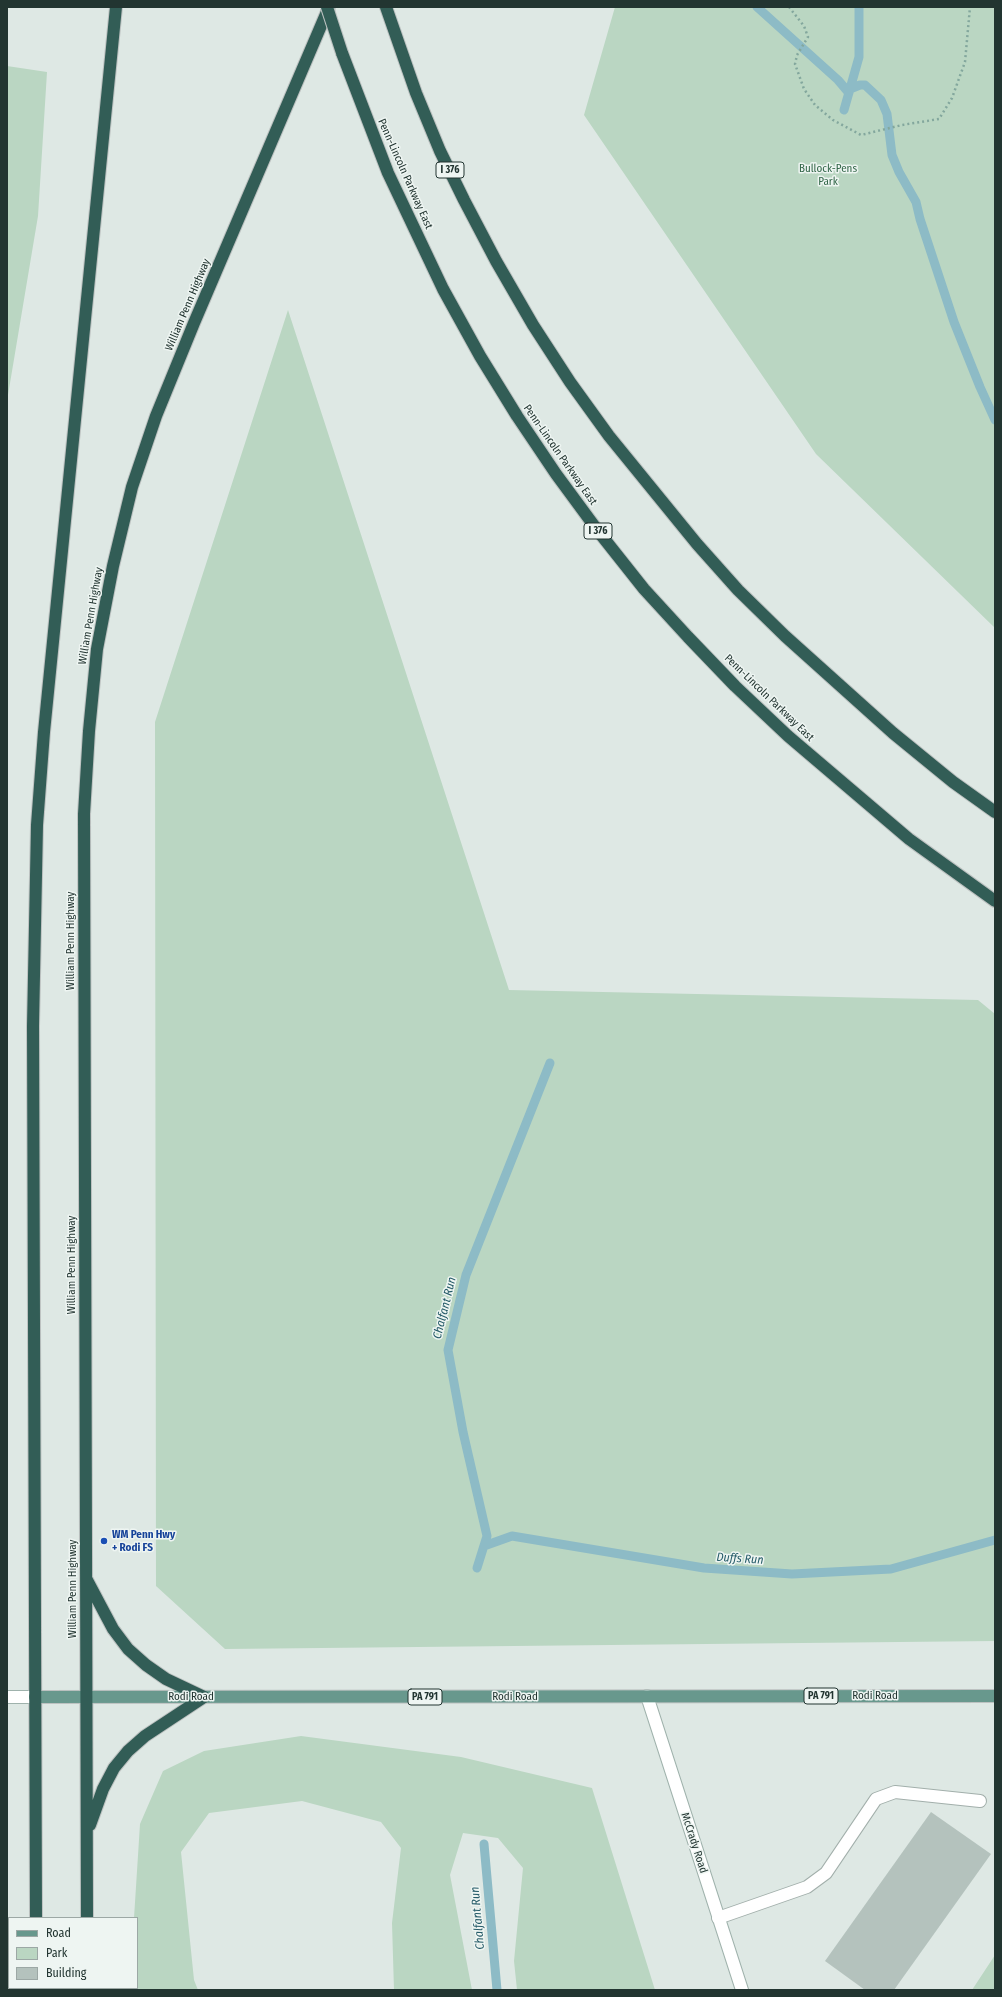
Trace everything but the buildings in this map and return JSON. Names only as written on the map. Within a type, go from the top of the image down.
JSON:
[{"type":"highway","points":[[36,1917],[33,1026],[37,825],[44,732],[116,7]]},
{"type":"highway","name":"Penn-Lincoln Parkway East","points":[[328,7],[342,53],[388,172],[443,288],[480,356],[517,416],[556,474],[598,531],[644,589],[678,626],[735,686],[788,736],[909,839],[995,901]]},
{"type":"highway","name":"William Penn Highway","points":[[87,1917],[84,814],[89,731],[97,649],[113,566],[132,487],[156,416],[194,322],[328,7]]},
{"type":"highway","name":"I 376","points":[[386,7],[416,93],[440,151],[464,200],[496,261],[533,324],[605,430],[697,544],[744,595],[785,636],[893,733],[953,782],[995,812]]},
{"type":"highway","points":[[953,782],[995,802]]},
{"type":"highway","points":[[86,1578],[113,1629],[128,1649],[146,1665],[166,1679],[204,1697]]},
{"type":"highway","points":[[86,1834],[103,1789],[114,1768],[145,1736],[204,1697]]},
{"type":"main road","name":"McCrady Road","points":[[647,1696],[742,1990]]},
{"type":"main road","name":"Rodi Road","points":[[35,1697],[995,1696]]},
{"type":"main road","points":[[7,1697],[35,1697]]},
{"type":"main road","points":[[718,1918],[807,1887],[826,1873],[876,1799],[895,1792],[980,1802]]},
{"type":"path","points":[[789,7],[804,26],[808,37],[797,55],[795,64],[804,90],[815,105],[833,120],[861,135],[902,125],[939,119],[952,98],[965,62],[970,7]]},
{"type":"green space","name":"Bullock-Pens Park","points":[[615,7],[995,7],[995,628],[816,454],[584,115]]},
{"type":"green space","points":[[7,66],[47,72],[38,216],[7,401]]},
{"type":"green space","points":[[288,310],[509,990],[978,1000],[995,1014],[995,1641],[225,1649],[156,1586],[155,722]]},
{"type":"green space","points":[[301,1736],[461,1757],[592,1788],[655,1990],[517,1990],[514,1961],[523,1868],[498,1838],[463,1833],[450,1875],[472,1990],[394,1990],[392,1923],[401,1848],[381,1822],[302,1801],[209,1813],[181,1852],[194,1980],[198,1990],[133,1990],[138,1989],[138,1917],[134,1917],[140,1824],[163,1771],[204,1751]]},
{"type":"green space","points":[[995,1955],[995,1990],[972,1990]]},
{"type":"waterway","points":[[757,7],[838,80],[849,93]]},
{"type":"waterway","name":"Chalfant Run","points":[[844,110],[859,57],[859,7]]},
{"type":"waterway","points":[[850,89],[860,85],[865,85],[881,100],[887,114],[892,155],[899,172],[916,202],[920,219],[954,322],[995,420]]},
{"type":"waterway","name":"Chalfant Run","points":[[477,1568],[487,1536],[463,1432],[448,1350],[466,1275],[550,1063]]},
{"type":"waterway","name":"Duffs Run","points":[[484,1546],[512,1536],[704,1568],[792,1574],[891,1569],[995,1540]]},
{"type":"waterway","name":"Chalfant Run","points":[[484,1844],[497,1990]]},
{"type":"place","name":"WM Penn Hwy + Rodi FS","points":[[104,1541]]}]
